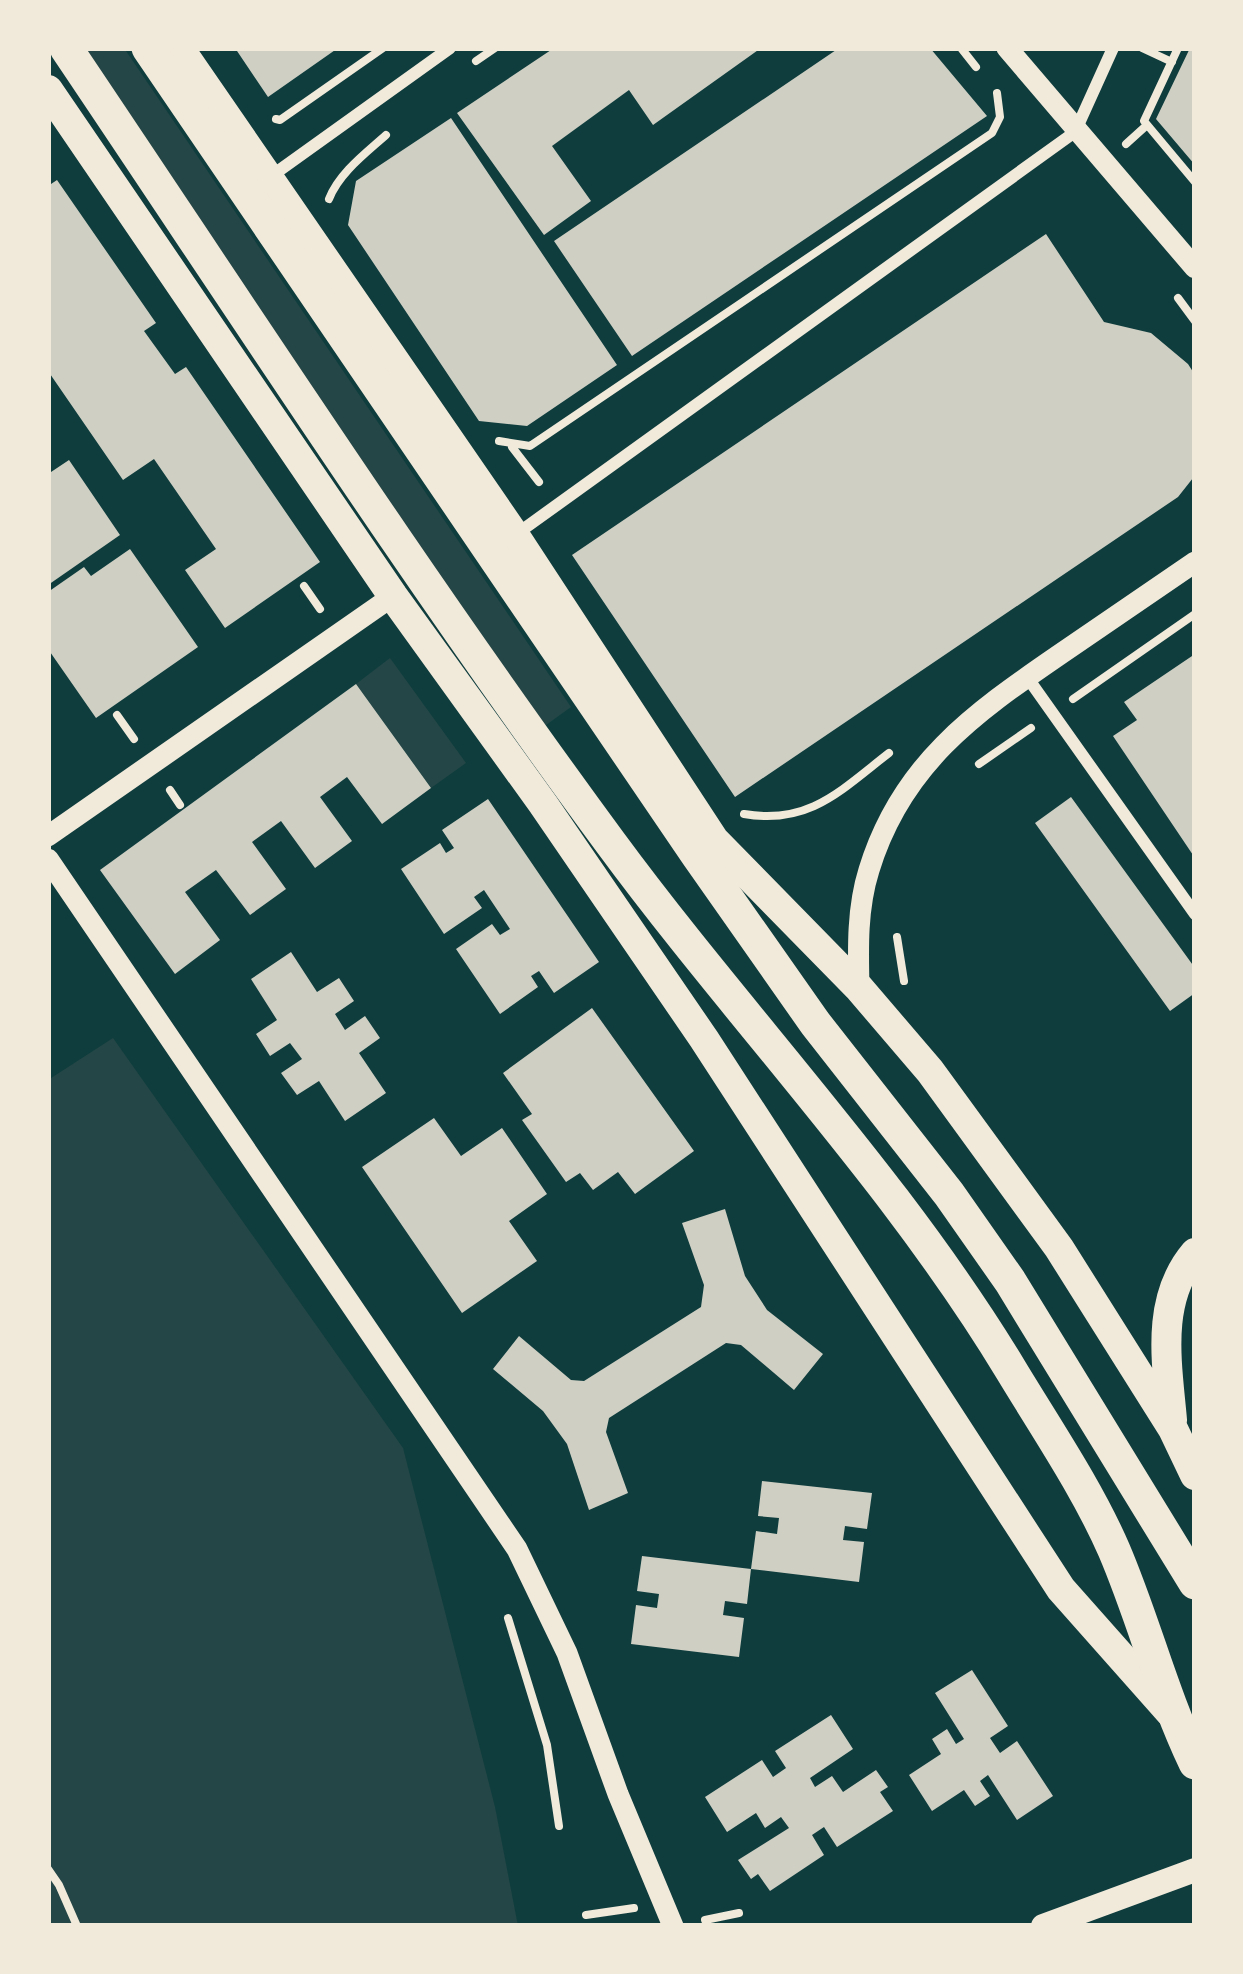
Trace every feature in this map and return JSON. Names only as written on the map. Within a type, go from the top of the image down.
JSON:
[{"type":"highway","points":[[66,48],[537,742],[673,925],[964,1298],[1113,1548],[1171,1712],[1195,1762]]},
{"type":"highway","points":[[148,48],[660,802],[815,1023],[1010,1281],[1195,1583]]},
{"type":"main road","points":[[179,48],[514,536],[714,840],[859,988],[930,1071],[1059,1249],[1173,1429],[1195,1475]]},
{"type":"main road","points":[[48,90],[393,596],[704,1039],[1061,1589],[1171,1712]]},
{"type":"main road","points":[[1173,1429],[1166,1326],[1176,1283],[1195,1253]]},
{"type":"main road","points":[[1043,1926],[1195,1870]]},
{"type":"street","points":[[268,178],[450,48]]},
{"type":"street","points":[[1007,48],[1195,268]]},
{"type":"street","points":[[514,536],[1075,132],[1113,48]]},
{"type":"street","points":[[859,988],[858,929],[865,891],[890,816],[922,766],[962,724],[1195,562]]},
{"type":"street","points":[[48,836],[393,596]]},
{"type":"street","points":[[1027,677],[1195,914]]},
{"type":"street","points":[[48,859],[517,1549],[567,1653],[673,1926]]},
{"type":"path","points":[[268,118],[280,120],[383,48]]},
{"type":"path","points":[[961,48],[984,76]]},
{"type":"path","points":[[1142,48],[1172,62]]},
{"type":"path","points":[[1178,48],[1144,121],[1195,182]]},
{"type":"path","points":[[488,438],[530,446],[992,133],[1000,117],[1000,98],[992,87]]},
{"type":"path","points":[[1168,286],[1195,321]]},
{"type":"path","points":[[964,774],[1195,614]]},
{"type":"path","points":[[752,824],[740,813],[772,818],[799,815],[835,795],[890,753]]},
{"type":"path","points":[[896,926],[903,979]]},
{"type":"path","points":[[48,1869],[77,1926]]},
{"type":"shaded area","points":[[69,48],[124,48],[571,707],[535,733]]},
{"type":"shaded area","points":[[390,658],[466,763],[431,788],[356,684]]},
{"type":"shaded area","points":[[113,1038],[403,1448],[495,1807],[518,1926],[48,1926],[48,1080]]},
{"type":"building","points":[[235,48],[338,48],[268,97]]},
{"type":"building","points":[[554,48],[761,48],[653,125],[629,90],[552,146],[591,201],[544,235],[457,113]]},
{"type":"building","points":[[839,48],[930,48],[987,116],[632,356],[554,241]]},
{"type":"building","points":[[1190,48],[1195,48],[1195,165],[1156,119]]},
{"type":"building","points":[[451,118],[617,365],[527,426],[479,421],[348,225],[356,181]]},
{"type":"building","points":[[57,180],[156,323],[144,331],[175,374],[186,367],[320,562],[225,628],[185,570],[216,549],[154,459],[123,480],[48,371],[48,186]]},
{"type":"building","points":[[1046,234],[1104,322],[1151,333],[1195,375],[1193,478],[1178,497],[735,797],[572,555]]},
{"type":"building","points":[[69,460],[120,535],[48,585],[48,474]]},
{"type":"building","points":[[130,549],[198,647],[96,718],[48,649],[48,592],[84,567],[91,576]]},
{"type":"building","points":[[1195,654],[1195,858],[1113,736],[1137,720],[1124,702]]},
{"type":"building","points":[[356,684],[431,788],[382,824],[347,777],[320,797],[352,841],[315,868],[281,821],[252,842],[286,889],[250,915],[216,870],[185,892],[220,940],[175,974],[100,870]]},
{"type":"building","points":[[1071,797],[1195,968],[1195,993],[1170,1011],[1035,823]]},
{"type":"building","points":[[488,799],[599,962],[554,993],[539,971],[531,976],[538,987],[500,1014],[456,949],[492,924],[500,935],[510,929],[484,890],[474,897],[482,908],[444,934],[401,869],[440,843],[446,853],[454,848],[442,830]]},
{"type":"building","points":[[291,952],[317,992],[339,978],[354,1001],[335,1014],[345,1030],[365,1016],[380,1038],[359,1053],[386,1093],[345,1121],[319,1081],[297,1095],[281,1073],[302,1059],[290,1043],[270,1056],[256,1034],[277,1020],[251,979]]},
{"type":"building","points":[[592,1008],[694,1151],[635,1194],[618,1172],[593,1190],[580,1173],[566,1182],[522,1120],[532,1114],[503,1073]]},
{"type":"building","points":[[434,1118],[461,1156],[502,1128],[547,1194],[509,1221],[537,1261],[462,1313],[362,1167]]},
{"type":"building","points":[[725,1209],[745,1276],[767,1310],[823,1354],[794,1390],[741,1345],[726,1343],[609,1418],[606,1432],[628,1493],[589,1510],[567,1444],[543,1411],[493,1369],[519,1336],[571,1380],[584,1381],[701,1307],[704,1285],[682,1223]]},
{"type":"building","points":[[762,1481],[872,1493],[867,1529],[845,1526],[843,1540],[864,1542],[859,1582],[751,1569],[756,1531],[777,1534],[779,1518],[758,1516]]},
{"type":"building","points":[[642,1556],[751,1569],[747,1604],[725,1601],[723,1615],[744,1618],[739,1657],[631,1644],[636,1605],[657,1608],[659,1594],[637,1591]]},
{"type":"building","points":[[972,1670],[1008,1726],[990,1738],[1000,1753],[1017,1741],[1053,1796],[1017,1820],[988,1775],[980,1781],[990,1796],[975,1806],[964,1790],[932,1811],[909,1775],[941,1754],[932,1739],[947,1729],[956,1744],[964,1739],[935,1693]]},
{"type":"building","points":[[831,1715],[853,1749],[810,1778],[815,1787],[832,1776],[843,1792],[876,1770],[888,1787],[880,1792],[893,1811],[837,1847],[824,1827],[812,1835],[824,1855],[770,1891],[758,1874],[751,1879],[738,1860],[789,1828],[781,1817],[765,1828],[756,1813],[727,1832],[705,1797],[762,1760],[773,1777],[786,1768],[775,1751]]}]
